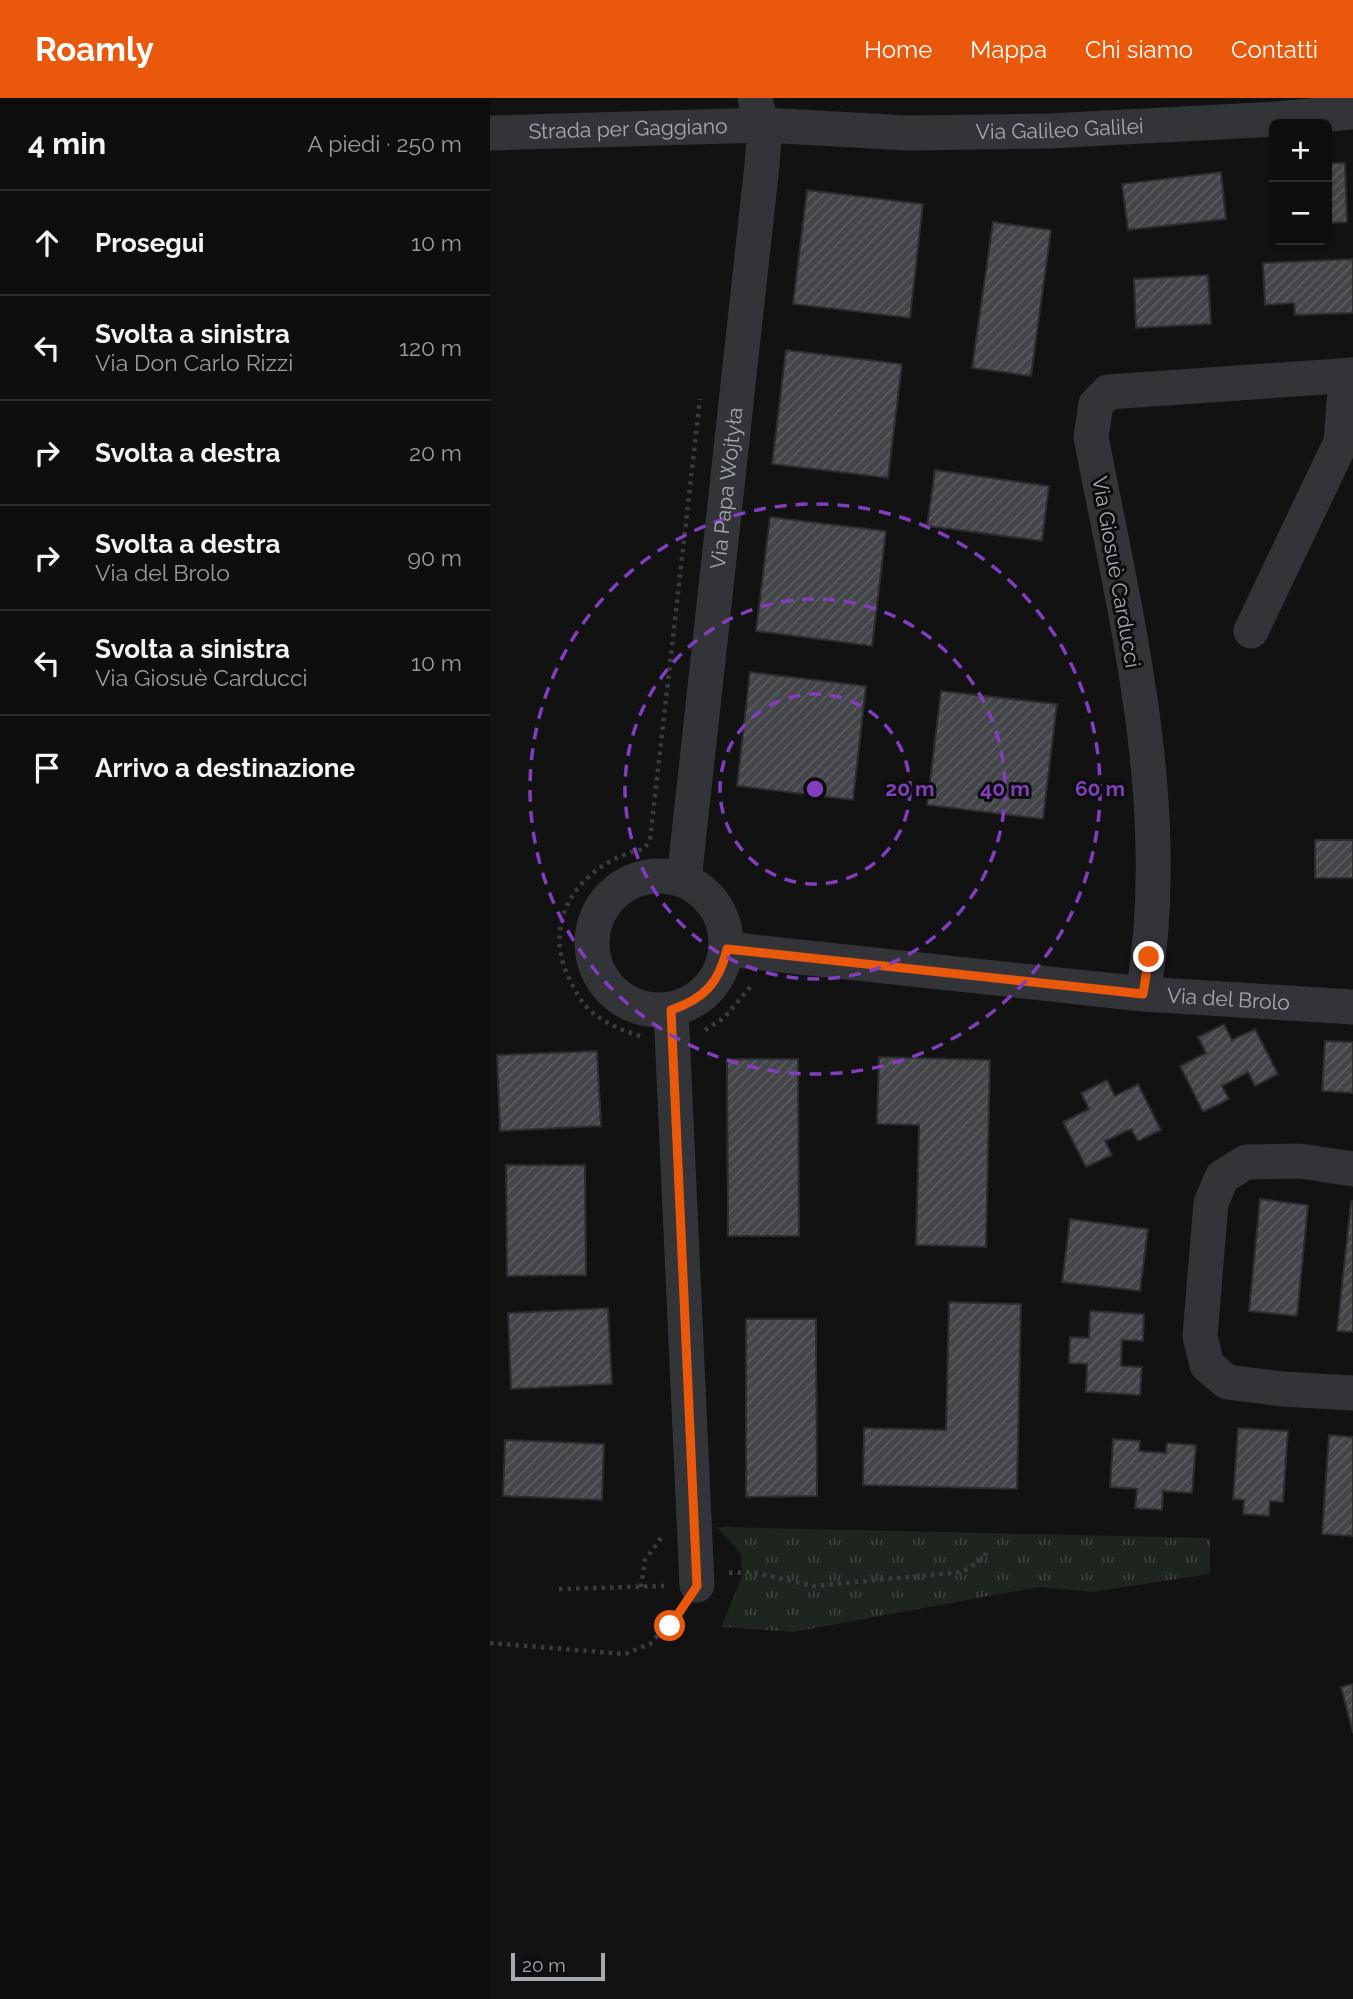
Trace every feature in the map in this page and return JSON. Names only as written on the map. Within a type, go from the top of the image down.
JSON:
[{"type":"street","name":"Via Galileo Galilei","points":[[760,111],[908,133],[1049,131],[1276,119],[1353,112]]},
{"type":"street","name":"Strada per Gaggiano","points":[[490,133],[760,111]]},
{"type":"street","name":"Via Papa Wojtyła","points":[[684,880],[760,111]]},
{"type":"street","name":"Via Giosuè Carducci","points":[[1143,994],[1153,924],[1151,782],[1091,437],[1096,404],[1108,392],[1349,375],[1341,442],[1251,631]]},
{"type":"street","points":[[663,876],[684,880],[703,891],[718,908],[726,928],[727,949],[722,971],[710,990],[692,1003],[671,1010],[648,1011],[627,1003],[609,988],[596,970],[592,947],[594,925],[603,905],[619,888],[640,878],[663,876]]},
{"type":"street","name":"Via del Brolo","points":[[727,949],[1143,994],[1353,1007]]},
{"type":"street","points":[[671,1010],[696,1580]]},
{"type":"street","points":[[1353,1169],[1300,1161],[1247,1162],[1222,1177],[1211,1203],[1200,1336],[1206,1365],[1227,1382],[1282,1389],[1353,1393]]},
{"type":"path","points":[[700,1033],[724,1018],[755,981]]},
{"type":"path","points":[[559,1588],[696,1580],[753,1572],[813,1587],[962,1572],[983,1559],[988,1550]]},
{"type":"path","points":[[490,1643],[625,1654],[650,1644],[670,1626],[696,1580]]},
{"type":"green space","points":[[717,1527],[1210,1538],[1210,1574],[1092,1592],[1039,1587],[793,1632],[721,1627],[742,1577],[741,1554]]},
{"type":"building","points":[[1332,163],[1345,163],[1347,222],[1332,223]]},
{"type":"building","points":[[1221,172],[1226,219],[1128,230],[1122,184]]},
{"type":"building","points":[[807,190],[923,204],[910,318],[793,304]]},
{"type":"building","points":[[993,222],[1051,230],[1031,376],[972,368]]},
{"type":"building","points":[[1353,259],[1353,313],[1295,315],[1294,303],[1265,305],[1263,263]]},
{"type":"building","points":[[1208,275],[1211,324],[1136,328],[1134,279]]},
{"type":"building","points":[[786,350],[902,364],[888,478],[772,464]]},
{"type":"building","points":[[935,470],[1049,486],[1042,541],[927,526]]},
{"type":"building","points":[[770,517],[886,531],[872,646],[756,631]]},
{"type":"building","points":[[750,672],[866,686],[853,800],[737,786]]},
{"type":"building","points":[[941,691],[1057,704],[1043,819],[927,805]]},
{"type":"building","points":[[1315,840],[1353,840],[1353,878],[1315,878]]},
{"type":"building","points":[[1224,1024],[1232,1040],[1255,1029],[1278,1074],[1255,1086],[1248,1072],[1222,1086],[1229,1099],[1203,1112],[1180,1066],[1206,1053],[1198,1037]]},
{"type":"building","points":[[1325,1041],[1353,1042],[1353,1093],[1322,1091]]},
{"type":"building","points":[[597,1051],[601,1126],[500,1131],[497,1055]]},
{"type":"building","points":[[879,1057],[990,1060],[986,1247],[916,1245],[919,1125],[877,1124]]},
{"type":"building","points":[[727,1059],[798,1059],[799,1236],[728,1236]]},
{"type":"building","points":[[1107,1080],[1115,1096],[1138,1084],[1161,1130],[1138,1141],[1131,1129],[1105,1141],[1112,1155],[1086,1167],[1063,1122],[1089,1109],[1081,1093]]},
{"type":"building","points":[[506,1165],[585,1165],[586,1275],[507,1276]]},
{"type":"building","points":[[1260,1199],[1308,1205],[1297,1316],[1249,1311]]},
{"type":"building","points":[[1353,1201],[1353,1332],[1337,1331]]},
{"type":"building","points":[[1070,1219],[1148,1229],[1140,1291],[1062,1282]]},
{"type":"building","points":[[949,1302],[1021,1304],[1017,1489],[863,1485],[864,1428],[946,1430]]},
{"type":"building","points":[[608,1308],[612,1384],[511,1389],[508,1313]]},
{"type":"building","points":[[1090,1311],[1144,1314],[1143,1341],[1122,1340],[1121,1366],[1142,1367],[1140,1395],[1086,1392],[1087,1364],[1069,1363],[1070,1337],[1089,1338]]},
{"type":"building","points":[[746,1319],[816,1319],[817,1496],[746,1497]]},
{"type":"building","points":[[1238,1428],[1288,1431],[1283,1502],[1270,1501],[1269,1516],[1243,1514],[1244,1500],[1233,1499]]},
{"type":"building","points":[[1329,1435],[1353,1437],[1353,1536],[1322,1534]]},
{"type":"building","points":[[1113,1439],[1140,1441],[1139,1451],[1166,1453],[1167,1443],[1196,1445],[1192,1493],[1163,1491],[1162,1510],[1135,1508],[1137,1489],[1110,1487]]},
{"type":"building","points":[[505,1440],[604,1444],[602,1500],[503,1496]]},
{"type":"building","points":[[1353,1684],[1353,1733],[1341,1687]]},
{"type":"route","points":[[670,1626],[697,1586],[671,1010],[692,1003],[710,990],[722,971],[727,949],[1143,994],[1149,957]]}]
